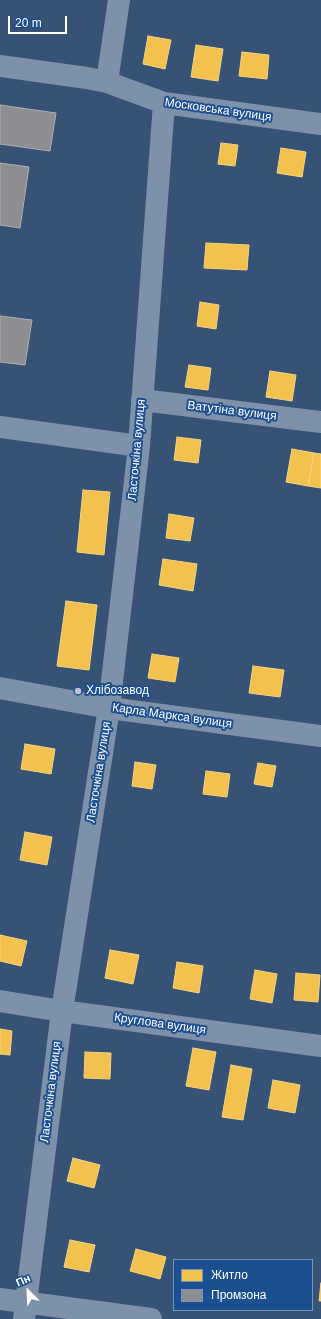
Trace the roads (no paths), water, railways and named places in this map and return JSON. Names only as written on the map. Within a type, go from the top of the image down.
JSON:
[{"type":"street","points":[[106,82],[119,0]]},
{"type":"street","name":"Московська вулиця","points":[[0,66],[106,82],[164,103],[321,124]]},
{"type":"street","name":"Ласточкіна вулиця","points":[[25,1311],[62,1011],[109,708],[139,446],[164,103]]},
{"type":"street","name":"Ватутіна вулиця","points":[[142,400],[321,422]]},
{"type":"street","points":[[0,427],[139,446]]},
{"type":"street","name":"Карла Маркса вулиця","points":[[0,688],[109,708],[321,736]]},
{"type":"street","name":"Круглова вулиця","points":[[0,1001],[62,1011],[321,1046]]},
{"type":"street","points":[[0,1299],[25,1311],[151,1319]]},
{"type":"place","name":"Хлібозавод","points":[[78,691]]}]
